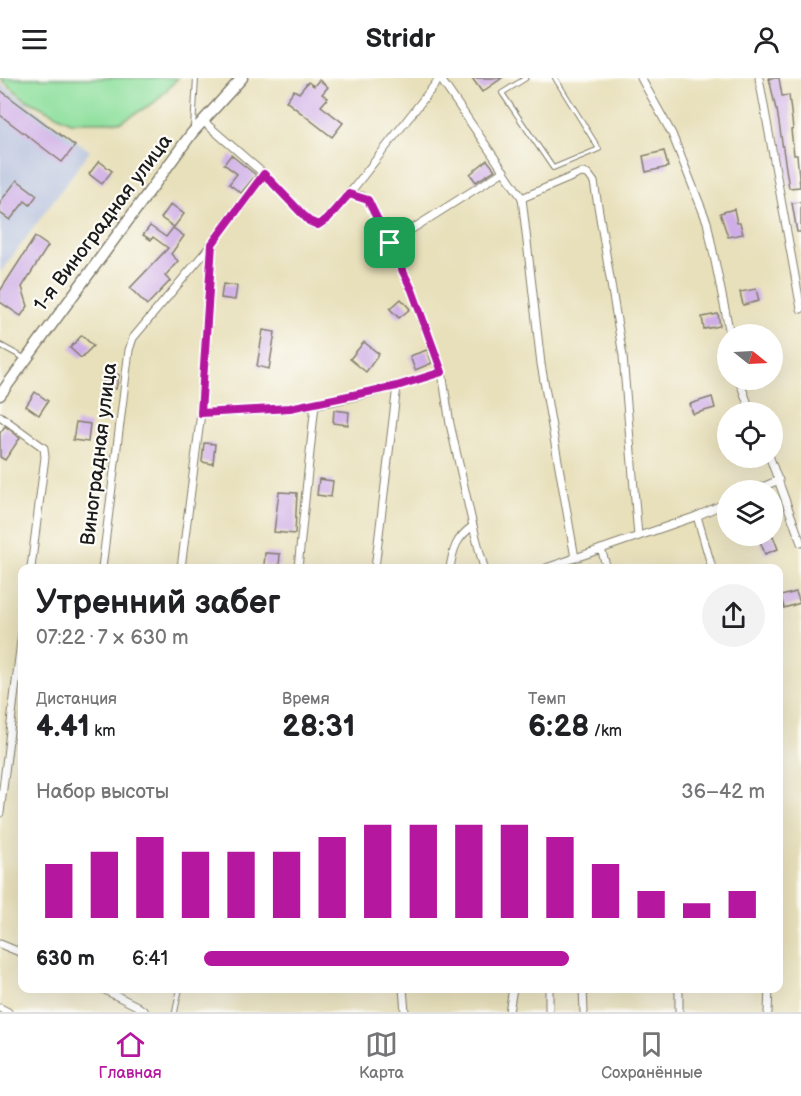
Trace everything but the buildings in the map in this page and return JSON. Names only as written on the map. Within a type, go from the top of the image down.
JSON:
[{"type":"main road","name":"1-я Виноградная улица","points":[[0,395],[192,133],[242,78]]},
{"type":"street","points":[[203,121],[264,174],[309,221],[318,225],[327,219],[349,194],[440,78],[522,198],[542,364],[575,558]]},
{"type":"street","points":[[641,78],[672,134],[707,222],[728,324]]},
{"type":"street","points":[[759,78],[801,309]]},
{"type":"street","points":[[390,243],[504,171]]},
{"type":"street","points":[[522,198],[581,173],[588,174],[594,182],[623,356],[638,536]]},
{"type":"street","points":[[182,564],[201,413],[212,244],[264,174]]},
{"type":"street","points":[[349,194],[368,200],[412,290],[442,372],[450,423],[483,564]]},
{"type":"street","name":"Виноградная улица","points":[[102,564],[130,343],[135,332],[212,244]]},
{"type":"street","points":[[201,413],[290,408],[315,404],[397,386],[442,372]]},
{"type":"street","points":[[375,564],[397,386]]},
{"type":"street","points":[[298,564],[315,404]]},
{"type":"street","points":[[0,416],[44,448],[45,457],[32,564]]},
{"type":"street","points":[[774,468],[779,480]]},
{"type":"street","points":[[783,489],[798,525],[801,543]]},
{"type":"street","points":[[558,564],[717,507]]},
{"type":"street","points":[[697,516],[711,564]]},
{"type":"street","points":[[451,564],[454,544],[473,526]]},
{"type":"street","points":[[601,549],[606,564]]},
{"type":"street","points":[[0,813],[18,666]]},
{"type":"street","points":[[0,944],[18,951]]},
{"type":"street","points":[[111,993],[145,1012]]},
{"type":"street","points":[[121,998],[122,993]]},
{"type":"street","points":[[403,993],[405,1012]]},
{"type":"street","points":[[509,1012],[512,993]]},
{"type":"street","points":[[549,993],[549,1012]]},
{"type":"street","points":[[583,993],[584,1012]]},
{"type":"street","points":[[679,993],[679,1012]]},
{"type":"street","points":[[768,1012],[769,993]]},
{"type":"street","points":[[0,1008],[8,1012]]},
{"type":"lane","points":[[192,133],[196,78]]},
{"type":"lane","points":[[526,78],[502,93],[553,168],[599,149],[555,78]]},
{"type":"lane","points":[[0,345],[25,359]]},
{"type":"lane","points":[[175,1012],[179,993]]},
{"type":"shaded area","points":[[0,83],[90,151],[0,273]]},
{"type":"green space","points":[[0,78],[178,78],[155,102],[121,122],[70,122],[25,99]]},
{"type":"route","points":[[264,174],[313,224],[323,223],[349,194],[362,196],[371,205],[390,243],[412,290],[442,372],[397,386],[290,408],[201,413],[212,244],[264,174]]}]
